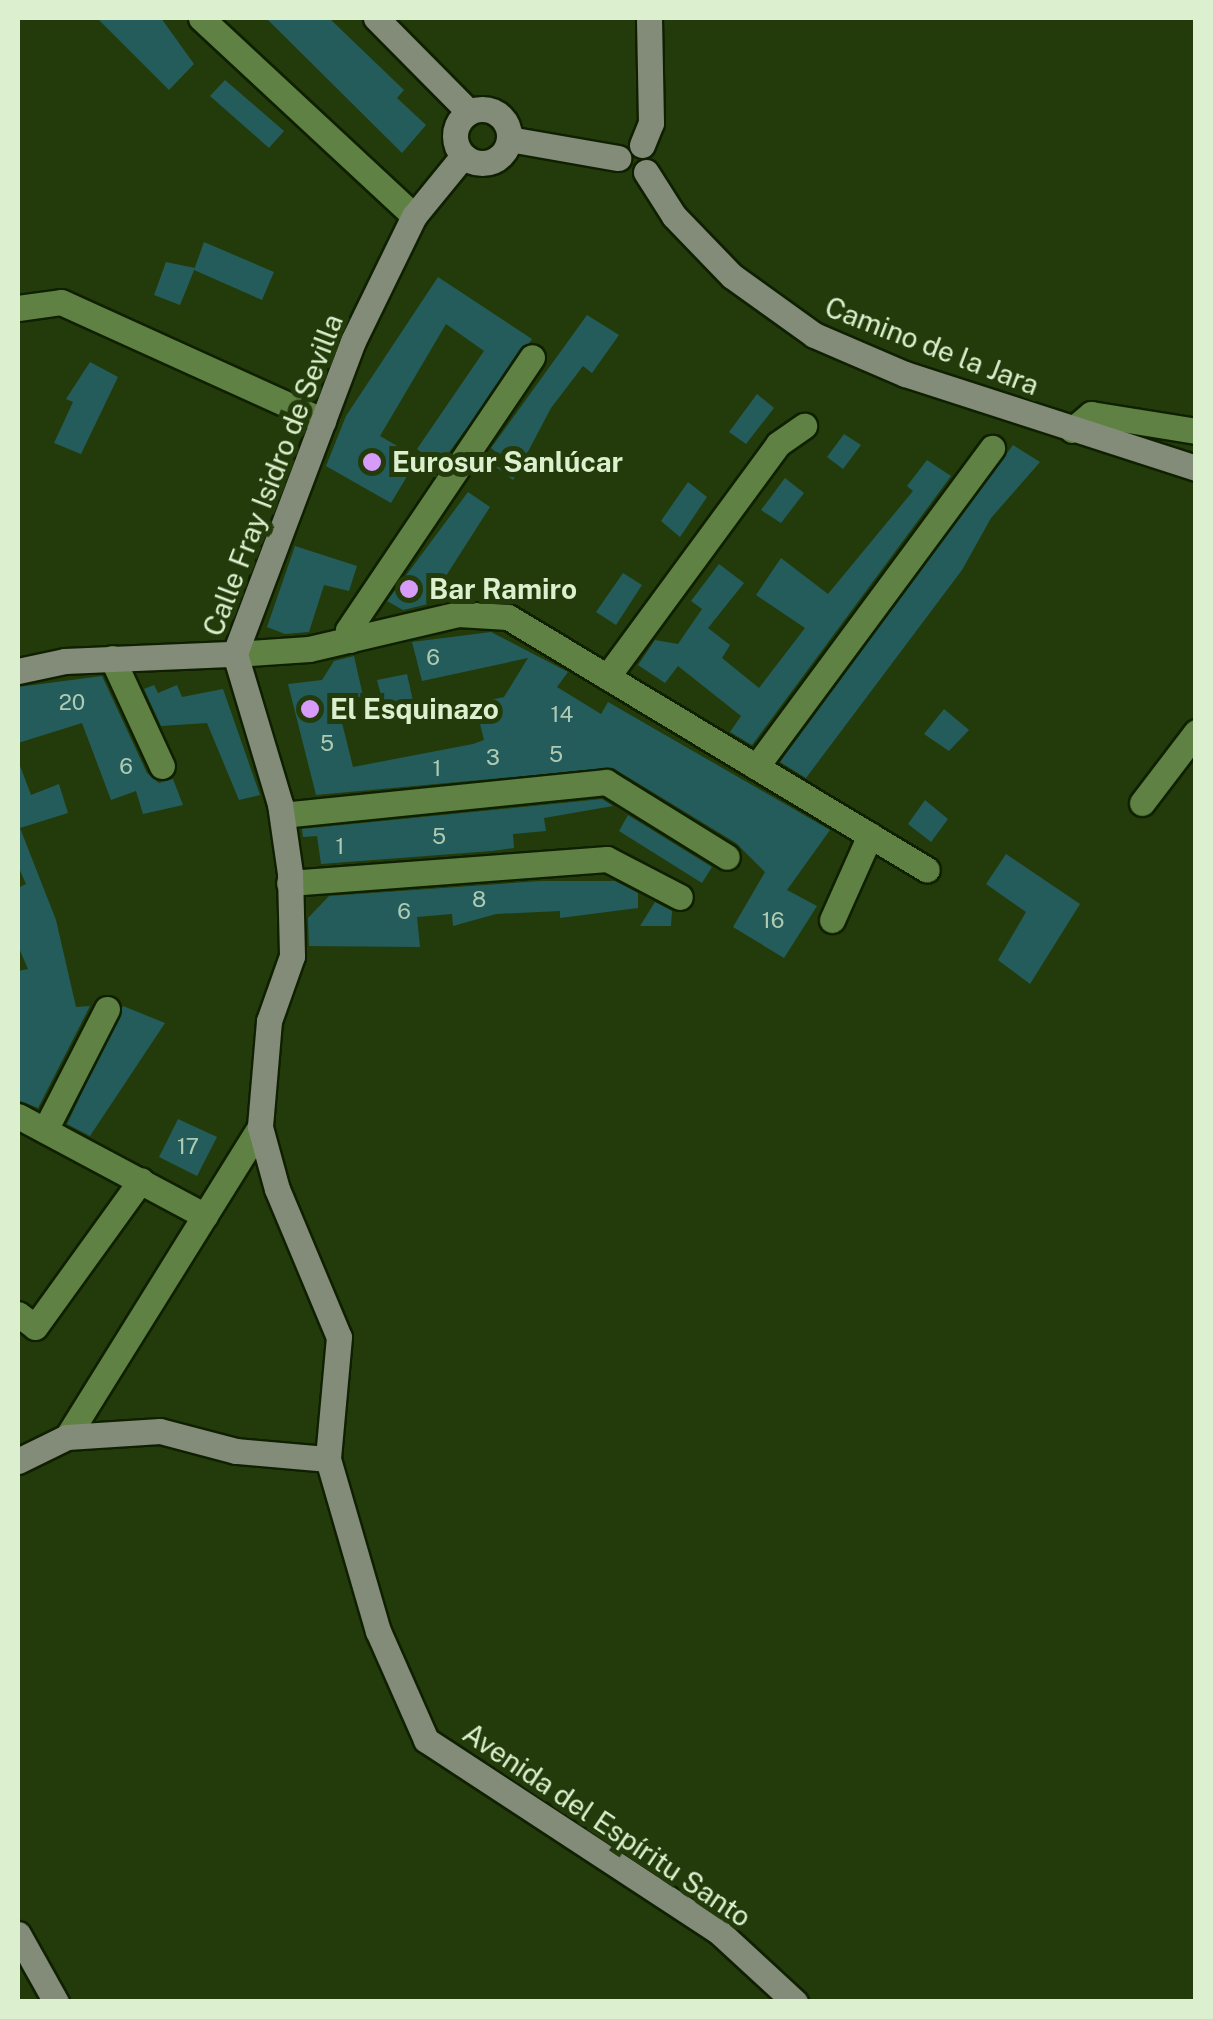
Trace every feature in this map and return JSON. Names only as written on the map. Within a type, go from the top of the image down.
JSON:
[{"type":"street","points":[[201,18],[414,216]]},
{"type":"street","points":[[376,18],[469,112],[497,114],[509,139]]},
{"type":"street","points":[[642,145],[651,124],[649,18]]},
{"type":"street","points":[[469,112],[455,133],[464,156],[488,163],[509,139]]},
{"type":"street","points":[[509,139],[618,158],[628,174],[646,172],[651,160],[642,145]]},
{"type":"street","points":[[618,158],[630,144],[642,145]]},
{"type":"street","name":"Calle Fray Isidro de Sevilla","points":[[328,1459],[339,1337],[277,1189],[260,1127],[269,1021],[292,956],[289,884],[282,815],[234,654],[323,422],[414,216],[464,156]]},
{"type":"street","name":"Camino de la Jara","points":[[646,172],[674,216],[732,276],[814,335],[1072,430],[1196,468]]},
{"type":"street","points":[[18,308],[61,302],[323,422]]},
{"type":"street","points":[[350,640],[348,630],[532,356]]},
{"type":"street","points":[[1072,430],[1092,414],[1196,430]]},
{"type":"street","points":[[607,677],[778,444],[804,426]]},
{"type":"street","points":[[756,767],[992,448]]},
{"type":"street","points":[[18,671],[112,658],[234,654],[350,640],[458,614],[508,617],[927,870]]},
{"type":"street","points":[[112,658],[162,766]]},
{"type":"street","points":[[1142,803],[1196,732]]},
{"type":"street","points":[[282,815],[606,782],[727,857]]},
{"type":"street","points":[[832,920],[870,836]]},
{"type":"street","points":[[289,884],[608,859],[680,897]]},
{"type":"street","points":[[44,1130],[107,1009]]},
{"type":"street","points":[[18,1116],[204,1216]]},
{"type":"street","points":[[67,1437],[260,1127]]},
{"type":"street","points":[[18,1314],[36,1327],[140,1180]]},
{"type":"street","points":[[18,1460],[67,1437],[160,1432],[236,1451],[328,1459]]},
{"type":"street","name":"Avenida del Espíritu Santo","points":[[328,1459],[378,1631],[426,1740],[718,1932],[795,2002]]},
{"type":"street","points":[[18,1934],[56,2002]]},
{"type":"building","points":[[97,18],[161,18],[194,64],[169,90]]},
{"type":"building","points":[[266,18],[329,18],[404,90],[397,98],[426,125],[402,153]]},
{"type":"building","points":[[225,80],[284,131],[269,148],[210,96]]},
{"type":"building","points":[[204,242],[274,272],[262,300],[194,270]]},
{"type":"building","points":[[166,262],[195,268],[180,305],[154,295]]},
{"type":"building","points":[[438,277],[532,339],[439,466],[417,449],[484,351],[446,324],[380,436],[418,458],[391,503],[326,466],[346,416]]},
{"type":"building","points":[[587,315],[619,335],[592,373],[583,366],[551,408],[513,480],[489,462],[496,452],[491,448]]},
{"type":"building","points":[[90,362],[118,377],[81,454],[54,443],[73,402],[66,399]]},
{"type":"building","points":[[757,394],[774,408],[746,444],[729,432]]},
{"type":"building","points":[[844,434],[861,445],[843,469],[827,457]]},
{"type":"building","points":[[1013,445],[1040,462],[991,518],[962,570],[806,778],[780,762]]},
{"type":"building","points":[[927,460],[951,476],[752,745],[730,732],[741,716],[678,666],[665,683],[638,665],[655,640],[678,644],[702,609],[691,601],[719,564],[744,583],[708,628],[730,645],[722,658],[759,688],[805,628],[756,595],[781,558],[828,594],[913,491],[907,486]]},
{"type":"building","points":[[785,478],[804,493],[781,523],[761,510]]},
{"type":"building","points":[[688,482],[707,497],[680,537],[661,521]]},
{"type":"building","points":[[468,492],[490,507],[428,604],[403,610],[387,601]]},
{"type":"building","points":[[295,546],[357,566],[349,591],[324,585],[309,632],[285,634],[267,627]]},
{"type":"building","points":[[623,573],[642,585],[616,625],[596,612]]},
{"type":"building","points":[[491,632],[568,672],[557,687],[601,714],[608,702],[830,830],[787,890],[817,906],[784,958],[733,927],[765,872],[736,843],[613,768],[316,795],[288,684],[322,680],[334,661],[354,656],[363,696],[337,703],[353,767],[473,744],[484,740],[475,703],[504,697],[528,658],[422,681],[412,642]]},
{"type":"building","points":[[407,674],[415,710],[387,718],[377,680]]},
{"type":"building","points":[[102,676],[147,773],[159,783],[173,779],[183,805],[143,814],[136,791],[111,800],[82,723],[18,743],[18,687]]},
{"type":"building","points":[[154,685],[158,693],[177,685],[182,697],[223,689],[260,795],[239,800],[207,723],[161,726],[144,689]]},
{"type":"building","points":[[944,709],[969,730],[949,751],[924,734]]},
{"type":"building","points":[[19,763],[31,795],[59,784],[68,813],[20,828],[56,920],[76,1007],[90,1006],[38,1108],[18,1100],[18,971],[28,969],[18,946],[18,888],[26,884],[18,866]]},
{"type":"building","points":[[602,799],[613,806],[544,818],[546,831],[513,834],[514,848],[492,851],[321,864],[317,836],[303,837],[302,829]]},
{"type":"building","points":[[925,800],[948,819],[931,842],[908,824]]},
{"type":"building","points":[[628,815],[712,867],[702,883],[619,831]]},
{"type":"building","points":[[1006,854],[1080,904],[1030,984],[998,960],[1026,912],[986,884]]},
{"type":"building","points":[[541,881],[615,881],[638,893],[638,908],[560,918],[560,911],[496,914],[453,926],[452,914],[417,917],[420,947],[309,946],[308,918],[329,896]]},
{"type":"building","points":[[655,902],[672,911],[671,926],[640,926]]},
{"type":"building","points":[[123,1006],[165,1023],[90,1136],[67,1124]]},
{"type":"building","points":[[178,1119],[217,1137],[197,1176],[159,1157]]},
{"type":"place","name":"Eurosur Sanlúcar","points":[[372,462]]},
{"type":"place","name":"Bar Ramiro","points":[[409,589]]},
{"type":"place","name":"El Esquinazo","points":[[310,709]]}]
